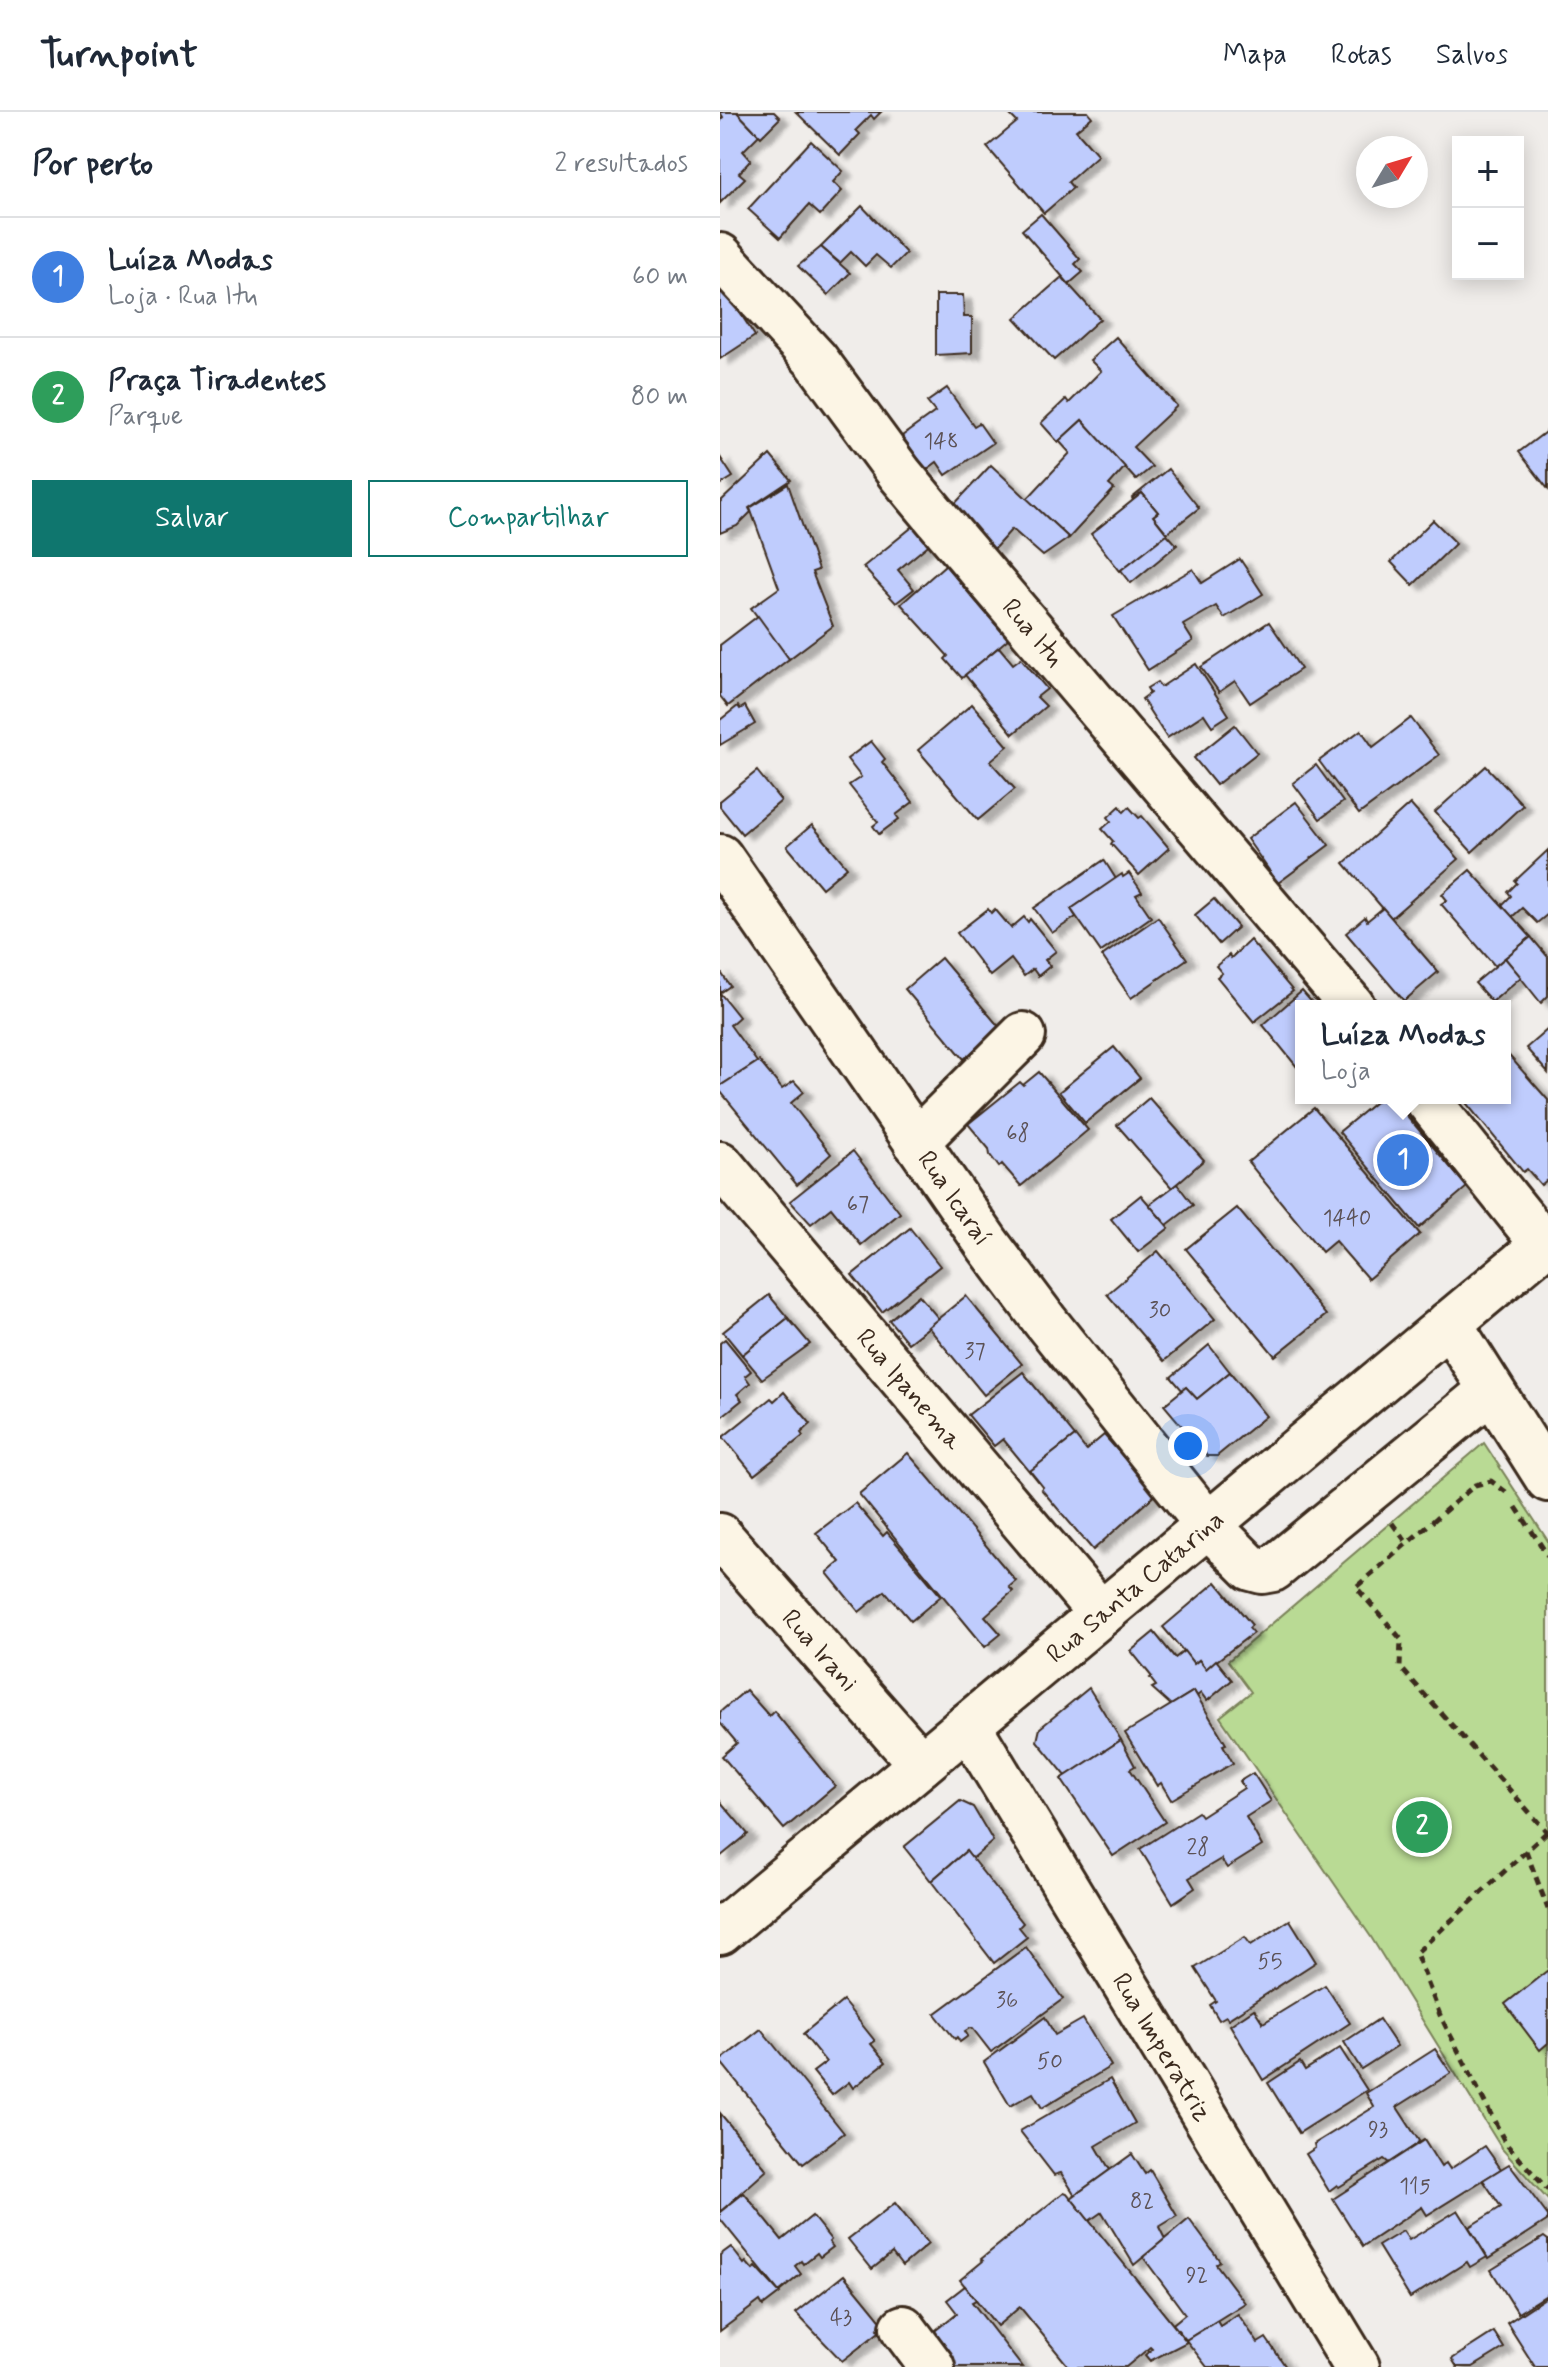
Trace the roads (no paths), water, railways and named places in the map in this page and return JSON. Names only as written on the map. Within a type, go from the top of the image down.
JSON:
[{"type":"street","name":"Rua Itu","points":[[720,256],[816,360],[900,474],[1347,1000]]},
{"type":"street","name":"Rua Icaraí","points":[[720,857],[916,1142],[1045,1321],[1208,1525],[1251,1568],[1262,1571],[1273,1569],[1491,1390]]},
{"type":"street","points":[[916,1142],[1023,1035]]},
{"type":"street","points":[[1431,1104],[1546,1242]]},
{"type":"street","name":"Rua Ipanema","points":[[720,1164],[1101,1614]]},
{"type":"street","name":"Rua Santa Catarina","points":[[720,1932],[1546,1242]]},
{"type":"street","points":[[1449,1323],[1548,1479]]},
{"type":"street","name":"Rua Irani","points":[[720,1536],[921,1764]]},
{"type":"street","name":"Rua Imperatriz","points":[[968,1725],[1357,2367]]},
{"type":"street","points":[[903,2328],[932,2367]]},
{"type":"place","name":"Luíza Modas","points":[[1403,1160]]},
{"type":"place","name":"Praça Tiradentes","points":[[1422,1827]]}]
